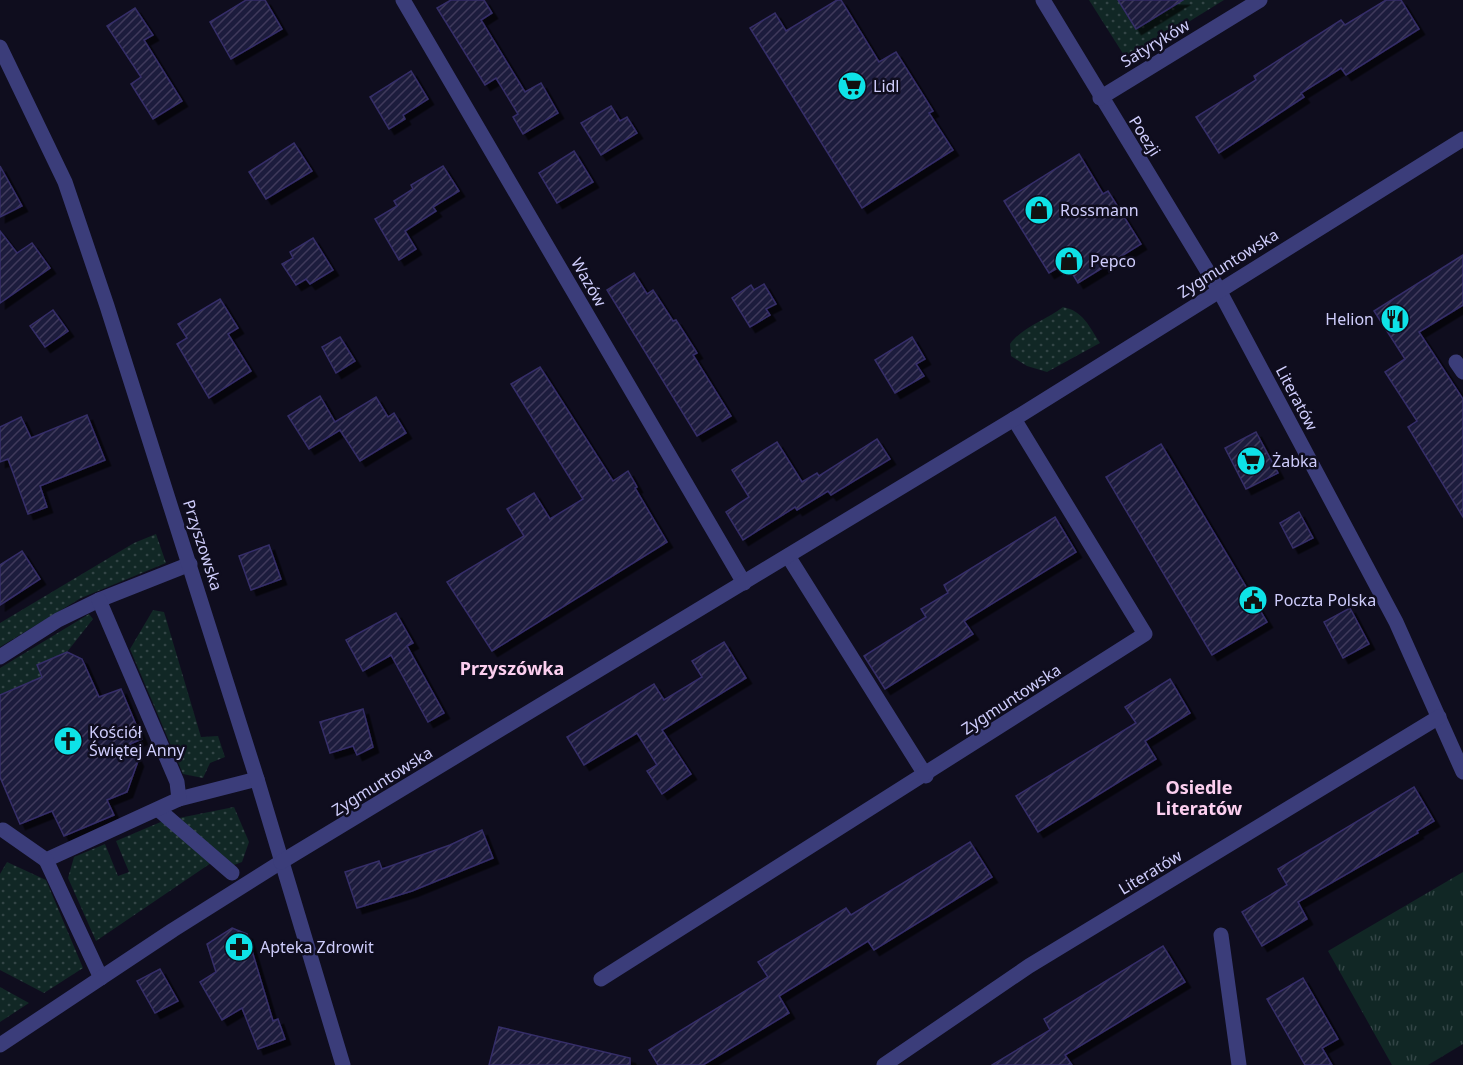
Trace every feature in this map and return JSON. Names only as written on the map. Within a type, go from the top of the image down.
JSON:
[{"type":"street","name":"Wazów","points":[[403,0],[744,583]]},
{"type":"street","name":"Poezji","points":[[1043,0],[1100,98],[1219,290]]},
{"type":"street","name":"Satyryków","points":[[1100,98],[1260,0]]},
{"type":"street","name":"Przyszowska","points":[[0,47],[71,198],[190,564],[343,1065]]},
{"type":"street","name":"Zygmuntowska","points":[[0,1045],[281,862],[1014,419],[1463,139]]},
{"type":"street","name":"Literatów","points":[[1219,290],[1396,622],[1463,772]]},
{"type":"street","name":"Zygmuntowska","points":[[601,979],[926,776],[1145,634],[1014,419]]},
{"type":"street","points":[[788,556],[926,776]]},
{"type":"street","points":[[0,657],[58,620],[99,600],[190,564]]},
{"type":"street","points":[[99,600],[177,782],[179,799]]},
{"type":"street","name":"Literatów","points":[[884,1065],[1029,966],[1439,717]]},
{"type":"street","points":[[46,860],[179,799],[257,779]]},
{"type":"street","points":[[159,810],[232,873]]},
{"type":"street","points":[[3,830],[46,860],[101,978]]},
{"type":"street","points":[[1221,935],[1239,1065]]},
{"type":"green space","points":[[1089,0],[1224,0],[1127,60]]},
{"type":"green space","points":[[1063,307],[1081,316],[1100,343],[1047,372],[1027,366],[1011,356],[1010,344],[1015,338]]},
{"type":"green space","points":[[156,534],[166,563],[81,598],[0,647],[0,623],[134,543]]},
{"type":"green space","points":[[153,610],[164,612],[201,737],[218,736],[225,757],[210,763],[203,778],[183,774],[130,649]]},
{"type":"green space","points":[[89,614],[93,619],[67,652],[37,665],[42,677],[0,695],[0,668]]},
{"type":"green space","points":[[234,807],[249,842],[242,862],[234,865],[179,818]]},
{"type":"green space","points":[[163,821],[211,863],[96,941],[68,878],[74,857],[105,844],[118,876],[129,872],[116,841]]},
{"type":"green space","points":[[7,862],[46,880],[83,968],[44,993],[0,970],[0,874]]},
{"type":"green space","points":[[1463,872],[1463,1044],[1428,1065],[1392,1065],[1328,951]]},
{"type":"green space","points":[[0,987],[29,1003],[0,1022]]},
{"type":"building","points":[[246,0],[265,0],[282,29],[231,59],[210,22]]},
{"type":"building","points":[[451,0],[484,0],[492,13],[481,20],[525,92],[541,83],[558,113],[523,134],[513,117],[518,114],[496,78],[485,85],[437,8]]},
{"type":"building","name":"Lidl","points":[[837,0],[841,0],[879,62],[896,52],[933,111],[929,113],[953,150],[862,208],[750,28],[775,13],[786,31]]},
{"type":"building","points":[[1118,0],[1183,0],[1136,29]]},
{"type":"building","points":[[1386,0],[1401,0],[1419,29],[1346,75],[1341,68],[1301,93],[1304,97],[1219,153],[1196,117],[1256,80],[1254,76],[1341,20],[1345,25]]},
{"type":"building","points":[[135,8],[153,35],[144,40],[182,101],[153,119],[131,84],[141,77],[107,26]]},
{"type":"building","points":[[411,71],[428,99],[403,115],[405,119],[389,129],[370,97]]},
{"type":"building","points":[[611,106],[620,121],[627,117],[637,133],[601,155],[581,123]]},
{"type":"building","points":[[294,143],[312,171],[266,199],[249,172]]},
{"type":"building","points":[[574,151],[593,182],[557,203],[539,173]]},
{"type":"building","points":[[1079,154],[1103,194],[1108,191],[1141,244],[1078,283],[1066,263],[1049,273],[1004,201]]},
{"type":"building","points":[[0,166],[22,206],[0,217]]},
{"type":"building","points":[[443,166],[459,191],[433,207],[436,211],[405,231],[416,249],[399,260],[375,219],[397,206],[394,201],[413,189],[411,185]]},
{"type":"building","points":[[0,231],[17,253],[32,243],[50,268],[0,303]]},
{"type":"building","points":[[313,238],[333,270],[310,284],[306,279],[296,285],[282,264],[293,258],[290,252]]},
{"type":"building","points":[[1463,255],[1463,305],[1419,332],[1463,399],[1463,517],[1408,427],[1417,421],[1385,372],[1405,359],[1374,311]]},
{"type":"building","points":[[634,273],[647,294],[653,290],[673,321],[676,320],[697,353],[693,355],[731,416],[697,436],[607,290]]},
{"type":"building","points":[[764,284],[776,304],[766,309],[770,315],[750,327],[732,298],[751,285],[754,290]]},
{"type":"building","points":[[220,299],[238,328],[228,334],[251,371],[209,398],[177,344],[187,338],[178,324]]},
{"type":"building","points":[[53,310],[68,331],[45,347],[30,326]]},
{"type":"building","points":[[340,337],[355,361],[336,373],[322,347]]},
{"type":"building","points":[[912,337],[925,359],[916,364],[924,376],[895,393],[875,360]]},
{"type":"building","points":[[540,367],[613,481],[628,471],[637,487],[635,488],[667,542],[492,651],[447,582],[524,536],[507,509],[534,493],[550,519],[583,499],[511,384]]},
{"type":"building","points":[[320,396],[335,422],[376,397],[388,417],[394,413],[406,433],[360,461],[340,430],[309,449],[288,416]]},
{"type":"building","points":[[87,415],[105,460],[40,486],[47,507],[28,514],[8,459],[0,462],[0,427],[21,417],[31,438]]},
{"type":"building","name":"Żabka","points":[[1256,432],[1278,473],[1246,489],[1225,448]]},
{"type":"building","points":[[877,439],[890,459],[831,495],[828,491],[797,510],[795,507],[743,540],[726,512],[749,497],[732,470],[777,442],[802,482],[817,473],[819,476]]},
{"type":"building","points":[[1161,444],[1267,622],[1212,655],[1106,477]]},
{"type":"building","points":[[1299,512],[1313,538],[1293,548],[1280,523]]},
{"type":"building","points":[[1055,517],[1076,552],[964,621],[973,634],[885,689],[864,656],[926,617],[921,609],[948,593],[944,585]]},
{"type":"building","points":[[269,545],[281,579],[251,590],[239,556]]},
{"type":"building","points":[[22,551],[40,579],[0,605],[0,565]]},
{"type":"building","points":[[1350,608],[1369,644],[1343,658],[1324,622]]},
{"type":"building","points":[[396,613],[413,643],[407,646],[444,713],[428,722],[391,655],[363,671],[346,640]]},
{"type":"building","points":[[724,642],[746,678],[662,730],[691,774],[662,794],[647,771],[657,765],[637,733],[584,765],[567,737],[654,684],[664,700],[702,677],[692,661]]},
{"type":"building","name":"Kościół Świętej Anny","points":[[67,652],[82,659],[99,697],[121,689],[142,739],[130,744],[138,761],[127,792],[107,800],[114,815],[64,836],[52,811],[20,824],[0,777],[0,695],[42,677],[37,665]]},
{"type":"building","points":[[1170,679],[1190,713],[1145,741],[1156,759],[1038,832],[1016,796],[1136,723],[1125,707]]},
{"type":"building","points":[[363,709],[373,747],[357,755],[353,746],[330,753],[320,722]]},
{"type":"building","points":[[1414,787],[1434,821],[1417,831],[1418,833],[1298,902],[1307,919],[1262,946],[1242,912],[1287,885],[1278,869]]},
{"type":"building","points":[[482,830],[493,858],[412,891],[357,908],[345,872],[379,861],[382,869],[450,845]]},
{"type":"building","points":[[970,842],[992,877],[874,950],[868,941],[779,996],[789,1013],[703,1065],[658,1065],[649,1050],[768,977],[758,962],[846,908],[851,915]]},
{"type":"building","points":[[232,928],[247,934],[273,1021],[278,1019],[285,1039],[258,1049],[242,1008],[222,1020],[200,982],[216,972],[207,944]]},
{"type":"building","points":[[1163,946],[1185,982],[1065,1055],[1072,1065],[992,1065],[1050,1030],[1044,1019]]},
{"type":"building","points":[[160,969],[178,1001],[155,1013],[137,981]]},
{"type":"building","points":[[1303,978],[1338,1039],[1322,1048],[1332,1065],[1305,1065],[1267,999]]},
{"type":"building","points":[[499,1027],[630,1058],[630,1065],[489,1065]]},
{"type":"place","name":"Lidl","points":[[852,86]]},
{"type":"place","name":"Rossmann","points":[[1039,210]]},
{"type":"place","name":"Pepco","points":[[1069,261]]},
{"type":"place","name":"Helion","points":[[1395,319]]},
{"type":"place","name":"Żabka","points":[[1251,461]]},
{"type":"place","name":"Poczta Polska","points":[[1253,600]]},
{"type":"place","name":"Kościół Świętej Anny","points":[[68,741]]},
{"type":"place","name":"Apteka Zdrowit","points":[[239,947]]},
{"type":"district","name":"Przyszówka","points":[[512,668]]},
{"type":"district","name":"Osiedle Literatów","points":[[1199,797]]}]
